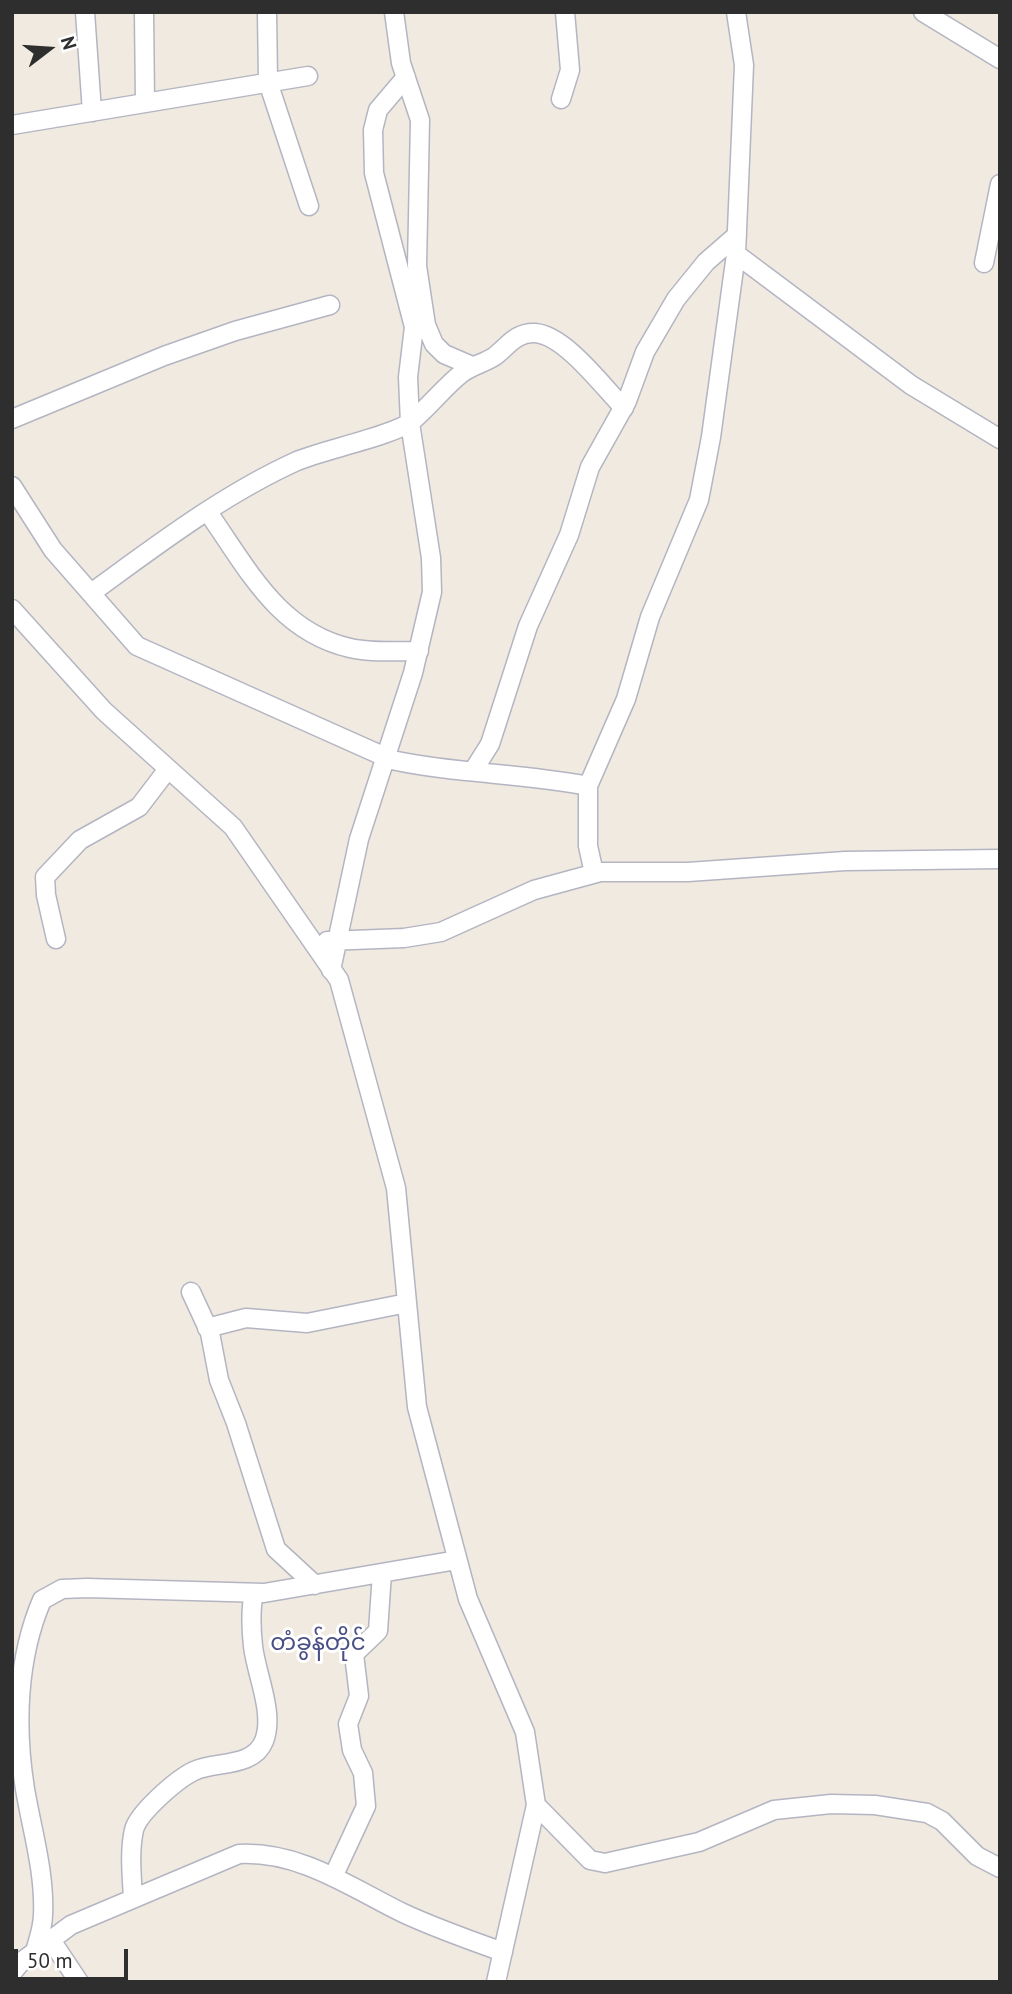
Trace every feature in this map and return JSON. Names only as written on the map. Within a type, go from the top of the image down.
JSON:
[{"type":"street","points":[[85,12],[92,112]]},
{"type":"street","points":[[144,12],[145,103]]},
{"type":"street","points":[[267,12],[268,82],[309,206]]},
{"type":"street","points":[[394,12],[401,63],[420,120],[417,266],[426,325],[434,344],[444,354],[472,366]]},
{"type":"street","points":[[561,99],[570,70],[565,12]]},
{"type":"street","points":[[594,873],[588,846],[588,786],[621,710],[650,617],[699,500],[736,254],[744,65],[736,12]]},
{"type":"street","points":[[923,12],[1000,58]]},
{"type":"street","points":[[12,125],[308,76]]},
{"type":"street","points":[[331,970],[359,839],[419,651],[432,592],[431,558],[410,423],[408,377],[414,327],[374,173],[373,130],[378,110],[406,77]]},
{"type":"street","points":[[984,263],[1000,184]]},
{"type":"street","points":[[473,771],[490,744],[528,626],[569,534],[590,467],[624,408],[645,352],[676,299],[706,262],[737,235]]},
{"type":"street","points":[[736,254],[911,384],[1000,439]]},
{"type":"street","points":[[12,419],[164,356],[235,331],[330,305]]},
{"type":"street","points":[[91,593],[207,511],[297,461],[410,423],[472,366],[496,355],[508,341],[523,335],[534,333],[547,336],[567,349],[624,408]]},
{"type":"street","points":[[12,486],[18,506],[137,646],[384,757],[423,767],[542,776],[588,786]]},
{"type":"street","points":[[207,511],[254,581],[286,617],[329,642],[352,649],[419,651]]},
{"type":"street","points":[[12,609],[104,711],[233,827],[339,980],[396,1188],[417,1407],[468,1599],[525,1732],[536,1805],[496,1982]]},
{"type":"street","points":[[56,939],[46,895],[45,877],[80,840],[139,807],[168,769]]},
{"type":"street","points":[[310,939],[338,942],[404,938],[441,932],[534,890],[594,873],[688,872],[845,862],[1000,859]]},
{"type":"street","points":[[191,1292],[208,1328],[219,1380],[236,1423],[276,1549],[315,1585]]},
{"type":"street","points":[[208,1328],[246,1318],[307,1323],[407,1303]]},
{"type":"street","points":[[35,1952],[43,1917],[43,1893],[25,1786],[20,1699],[25,1652],[42,1600],[62,1589],[87,1588],[254,1593],[457,1560]]},
{"type":"street","points":[[333,1877],[366,1806],[363,1773],[352,1751],[348,1724],[359,1696],[354,1654],[378,1631],[382,1573]]},
{"type":"street","points":[[133,1899],[132,1847],[139,1816],[194,1770],[244,1759],[257,1752],[264,1741],[266,1713],[253,1647],[250,1610],[254,1593]]},
{"type":"street","points":[[536,1805],[590,1860],[605,1863],[699,1842],[774,1810],[831,1804],[927,1813],[942,1821],[977,1856],[1000,1868]]},
{"type":"street","points":[[12,1973],[71,1925],[239,1854],[279,1856],[333,1877],[405,1914],[503,1952]]},
{"type":"street","points":[[51,1940],[79,1982]]},
{"type":"district","name":"တံခွန်တိုင်","points":[[318,1643]]}]
